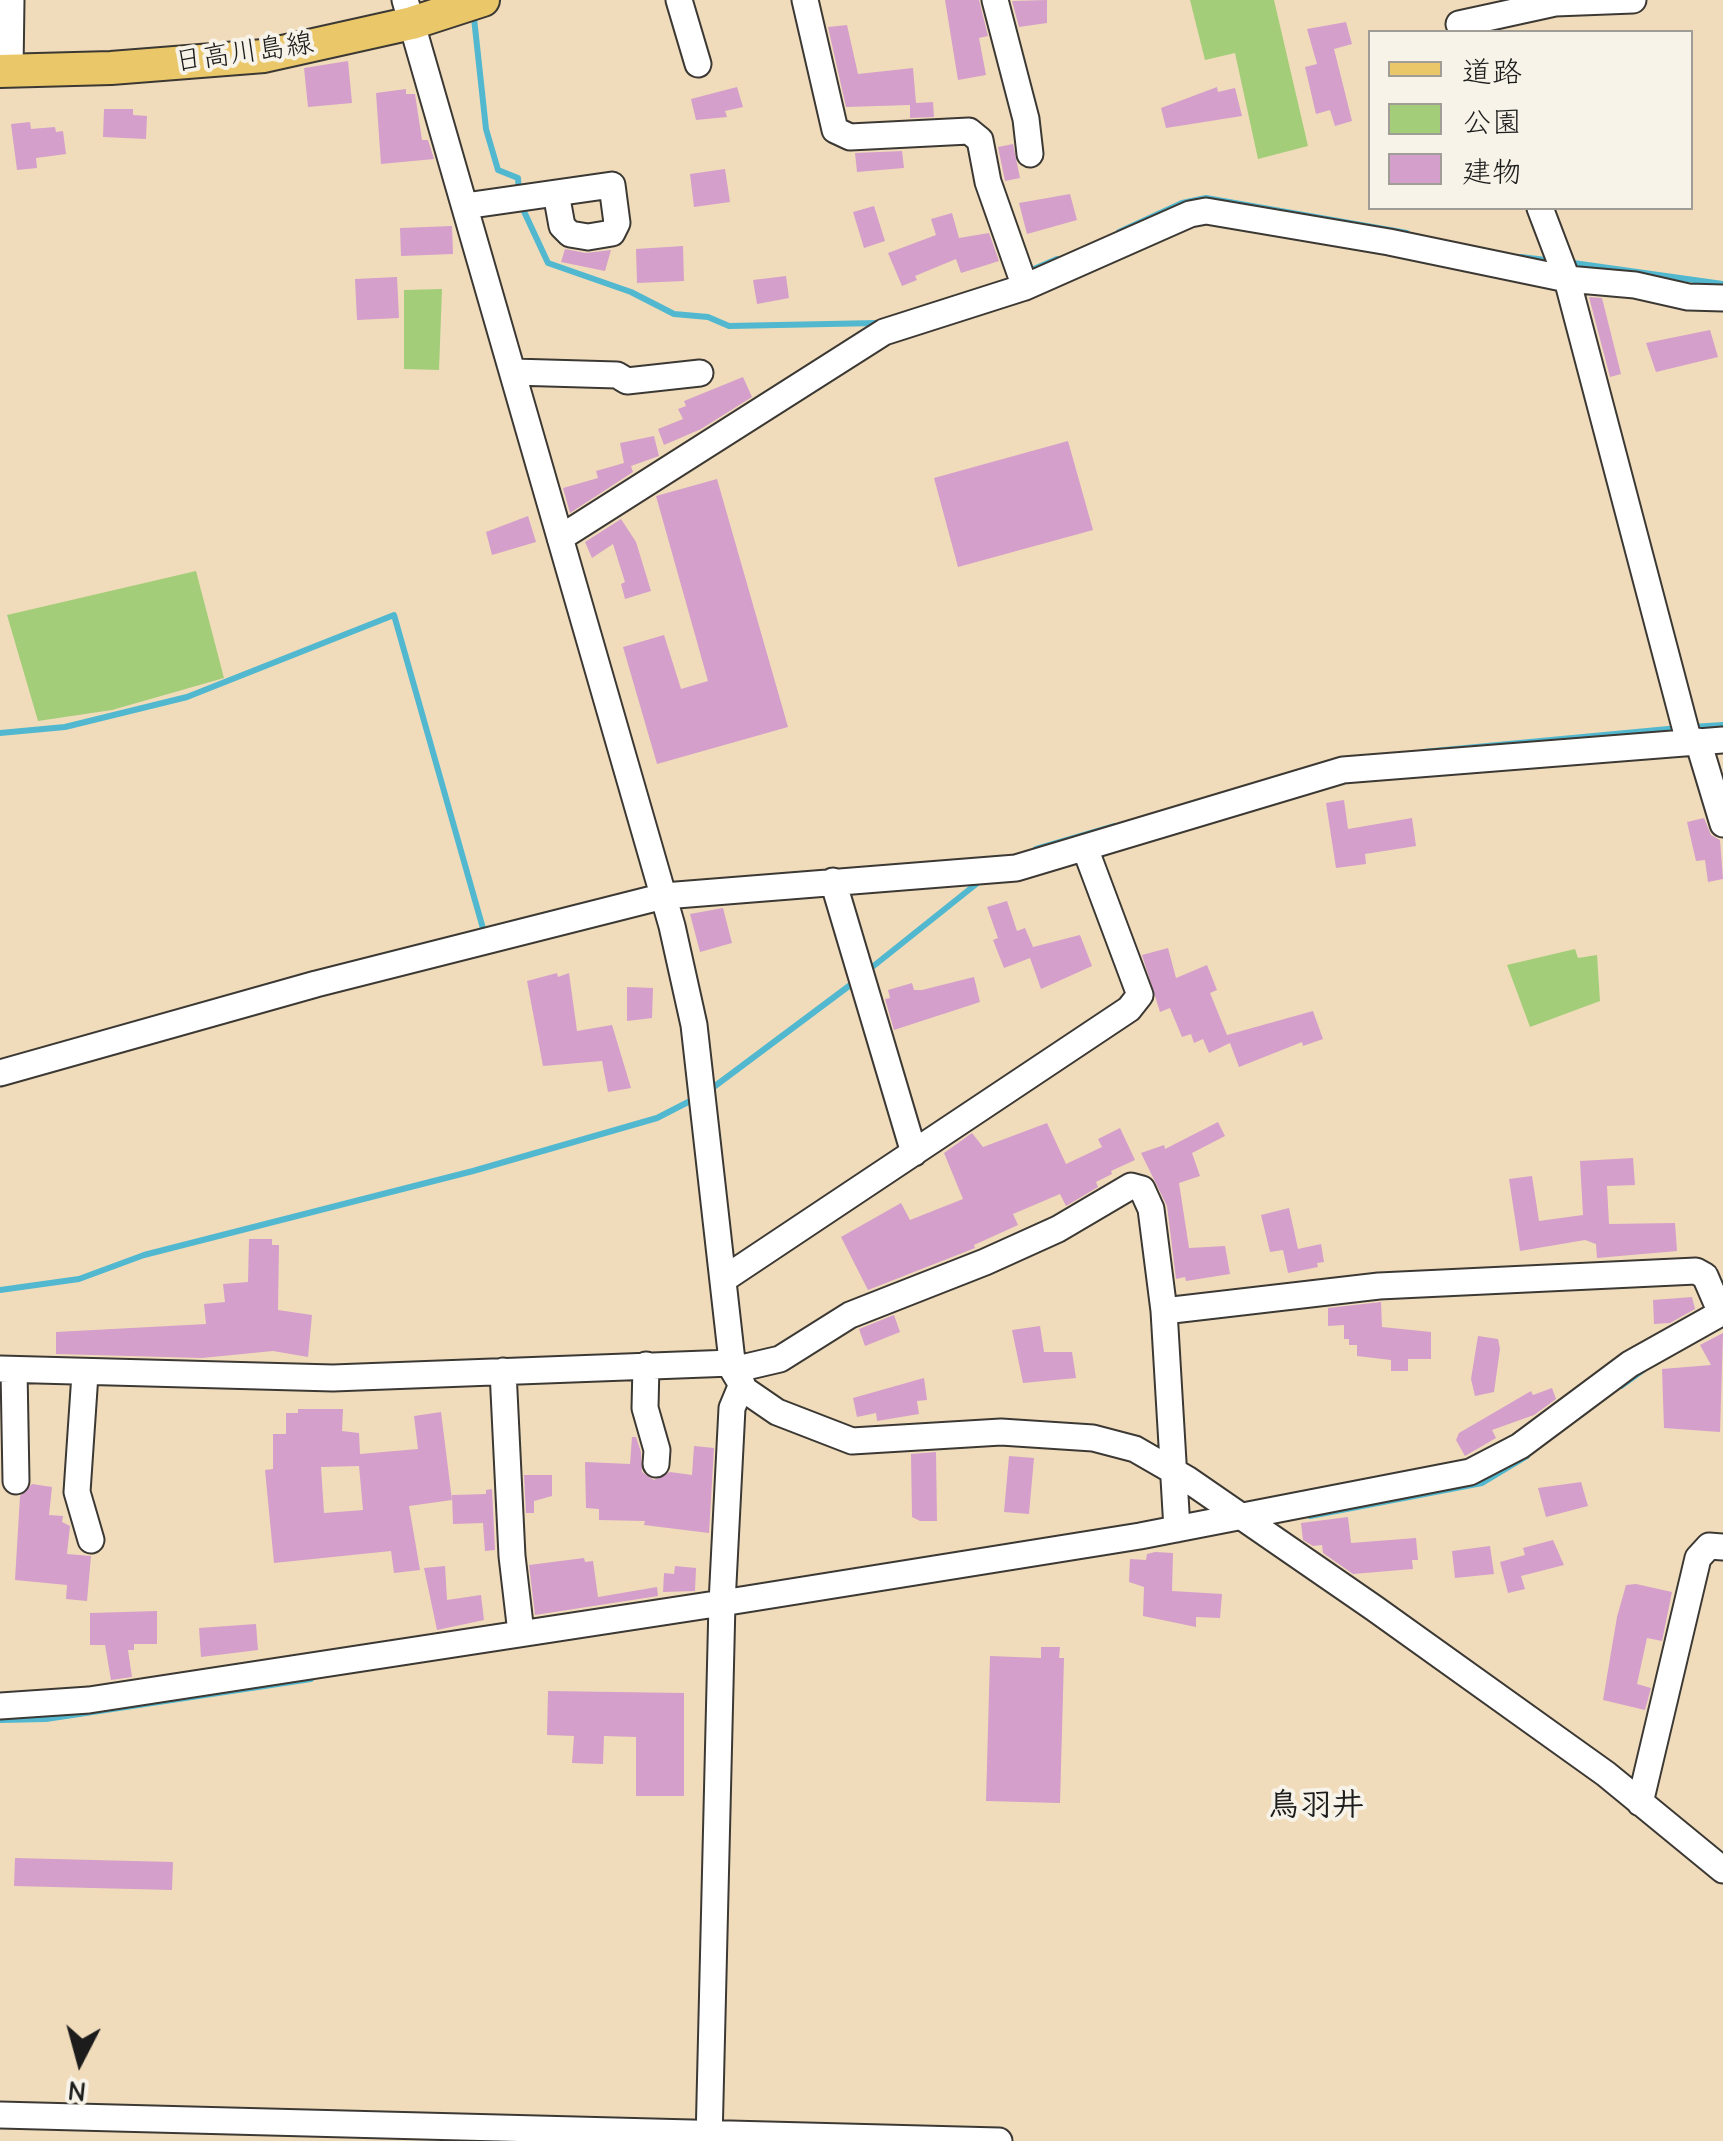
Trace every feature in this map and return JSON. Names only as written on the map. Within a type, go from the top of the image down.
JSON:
[{"type":"main road","name":"日高川島線","points":[[5,70],[264,56],[408,11],[483,0]]},
{"type":"street","points":[[5,70],[11,0]]},
{"type":"street","points":[[679,0],[698,64]]},
{"type":"street","points":[[805,0],[835,130],[850,137],[969,131],[980,140],[988,182],[1026,288]]},
{"type":"street","points":[[995,0],[1026,118],[1030,154]]},
{"type":"street","points":[[1450,0],[1460,28],[1555,3],[1632,0]]},
{"type":"street","points":[[408,11],[664,896],[694,1026],[735,1372],[722,1603],[709,2138]]},
{"type":"street","points":[[465,206],[556,193]]},
{"type":"street","points":[[1541,210],[1567,279],[1703,741],[1723,824]]},
{"type":"street","points":[[560,538],[884,332],[1026,288],[1206,211],[1567,279],[1635,284],[1688,297],[1723,298]]},
{"type":"street","points":[[513,372],[617,376],[627,381],[700,374]]},
{"type":"street","points":[[0,1073],[316,984],[664,896],[1016,868],[1344,770],[1703,741]]},
{"type":"street","points":[[724,1280],[1130,1009],[1140,995],[1084,848]]},
{"type":"street","points":[[833,881],[914,1152]]},
{"type":"street","points":[[16,1481],[7,1369],[333,1378],[646,1364],[735,1372],[780,1359],[850,1315],[986,1262],[1058,1228],[1132,1186],[1142,1189],[1151,1209],[1164,1311],[1177,1529]]},
{"type":"street","points":[[0,1706],[89,1700],[722,1603],[1177,1529],[1470,1472],[1520,1446],[1630,1364],[1722,1312],[1705,1276],[1696,1271],[1379,1286],[1164,1311]]},
{"type":"street","points":[[646,1364],[645,1408],[658,1450],[656,1464]]},
{"type":"street","points":[[504,1371],[512,1556],[521,1633]]},
{"type":"street","points":[[735,1372],[777,1412],[852,1442],[1001,1432],[1092,1438],[1135,1449],[1240,1516],[1640,1803],[1723,1870]]},
{"type":"street","points":[[86,1374],[77,1492],[91,1540]]},
{"type":"street","points":[[1640,1803],[1698,1558],[1709,1546],[1723,1547]]},
{"type":"street","points":[[0,2115],[709,2138],[999,2141]]},
{"type":"green space","points":[[1190,0],[1274,0],[1308,146],[1258,159],[1235,53],[1205,60]]},
{"type":"green space","points":[[442,289],[439,370],[404,369],[404,290]]},
{"type":"green space","points":[[196,571],[224,678],[112,710],[38,721],[7,615]]},
{"type":"green space","points":[[1575,949],[1578,958],[1597,955],[1600,1001],[1530,1027],[1507,965]]},
{"type":"building","points":[[945,0],[979,0],[988,36],[979,38],[986,75],[958,80]]},
{"type":"building","points":[[1047,0],[1047,23],[1019,27],[1012,1]]},
{"type":"building","points":[[1346,22],[1352,44],[1334,49],[1352,121],[1335,126],[1330,110],[1316,114],[1305,67],[1317,64],[1307,29]]},
{"type":"building","points":[[847,25],[858,74],[913,68],[916,103],[933,102],[934,117],[910,118],[910,105],[846,107],[828,27]]},
{"type":"building","points":[[348,61],[352,103],[308,107],[304,68]]},
{"type":"building","points":[[737,87],[743,107],[725,111],[727,117],[696,120],[691,99]]},
{"type":"building","points":[[1217,87],[1218,92],[1235,88],[1242,116],[1166,128],[1161,108]]},
{"type":"building","points":[[406,89],[406,94],[415,94],[422,140],[428,140],[434,159],[381,164],[376,93]]},
{"type":"building","points":[[104,109],[133,109],[133,115],[147,116],[146,139],[103,137]]},
{"type":"building","points":[[30,122],[31,129],[55,127],[56,132],[63,131],[66,154],[36,158],[37,168],[17,170],[11,124]]},
{"type":"building","points":[[1013,144],[1020,178],[1005,181],[998,147]]},
{"type":"building","points":[[902,151],[904,168],[857,172],[855,153]]},
{"type":"building","points":[[725,169],[730,202],[694,207],[690,174]]},
{"type":"building","points":[[1070,194],[1077,220],[1027,234],[1019,203]]},
{"type":"building","points":[[874,206],[885,241],[864,248],[853,212]]},
{"type":"building","points":[[952,213],[959,238],[989,233],[999,261],[961,273],[956,259],[915,276],[917,280],[902,286],[888,253],[936,235],[931,219]]},
{"type":"building","points":[[452,226],[453,254],[401,256],[400,228]]},
{"type":"building","points":[[683,246],[684,281],[637,283],[636,249]]},
{"type":"building","points":[[565,249],[586,253],[611,250],[605,271],[561,262]]},
{"type":"building","points":[[786,276],[789,298],[757,304],[753,280]]},
{"type":"building","points":[[397,277],[399,318],[357,320],[355,279]]},
{"type":"building","points":[[1589,297],[1602,298],[1621,374],[1610,377]]},
{"type":"building","points":[[1710,330],[1718,357],[1656,372],[1646,343]]},
{"type":"building","points":[[743,377],[752,397],[701,429],[664,445],[658,429],[683,419],[678,409],[686,406],[684,401]]},
{"type":"building","points":[[654,436],[659,456],[631,466],[633,472],[570,513],[563,488],[598,478],[596,471],[624,463],[620,443]]},
{"type":"building","points":[[1068,441],[1093,530],[958,567],[934,478]]},
{"type":"building","points":[[717,479],[788,727],[657,764],[623,647],[664,635],[681,689],[708,681],[656,496]]},
{"type":"building","points":[[528,516],[536,542],[492,555],[486,532]]},
{"type":"building","points":[[621,519],[636,542],[651,591],[625,599],[621,584],[625,582],[613,544],[592,558],[585,542]]},
{"type":"building","points":[[1344,800],[1348,829],[1412,818],[1416,846],[1365,854],[1366,864],[1336,868],[1326,803]]},
{"type":"building","points":[[1704,818],[1711,835],[1720,840],[1723,879],[1708,882],[1705,860],[1696,861],[1687,822]]},
{"type":"building","points":[[1007,901],[1017,931],[1025,928],[1033,947],[1080,935],[1092,966],[1041,989],[1030,958],[1004,968],[993,940],[998,938],[987,907]]},
{"type":"building","points":[[723,908],[732,943],[700,952],[690,914]]},
{"type":"building","points":[[1168,948],[1176,978],[1207,965],[1217,990],[1210,993],[1227,1035],[1313,1011],[1323,1039],[1303,1046],[1302,1042],[1239,1067],[1230,1043],[1209,1053],[1203,1039],[1194,1043],[1191,1034],[1182,1037],[1170,1008],[1160,1012],[1142,955]]},
{"type":"building","points":[[557,973],[558,977],[569,973],[577,1031],[612,1025],[631,1088],[608,1092],[602,1061],[543,1066],[527,981]]},
{"type":"building","points":[[974,977],[980,1002],[894,1030],[885,999],[890,998],[888,990],[912,983],[914,990],[922,990]]},
{"type":"building","points":[[627,987],[653,988],[652,1018],[627,1021]]},
{"type":"building","points":[[1218,1122],[1225,1136],[1192,1153],[1200,1176],[1179,1183],[1189,1248],[1225,1246],[1230,1274],[1176,1279],[1167,1206],[1141,1153],[1164,1145],[1165,1149]]},
{"type":"building","points":[[1047,1123],[1066,1164],[1102,1147],[1098,1139],[1120,1128],[1135,1160],[1111,1171],[1112,1174],[1096,1182],[1098,1187],[1066,1206],[1060,1194],[1013,1214],[1018,1225],[974,1245],[975,1248],[868,1290],[841,1237],[901,1203],[910,1220],[963,1199],[944,1153],[972,1133],[983,1147]]},
{"type":"building","points":[[1633,1158],[1635,1185],[1607,1186],[1609,1224],[1675,1223],[1677,1251],[1597,1258],[1596,1244],[1585,1240],[1520,1251],[1509,1179],[1532,1176],[1539,1221],[1583,1215],[1580,1161]]},
{"type":"building","points":[[1289,1208],[1298,1249],[1321,1244],[1324,1262],[1317,1263],[1318,1267],[1288,1273],[1283,1250],[1270,1252],[1261,1215]]},
{"type":"building","points":[[249,1239],[272,1239],[272,1245],[279,1245],[278,1310],[312,1315],[308,1357],[273,1351],[202,1358],[56,1354],[56,1332],[206,1324],[204,1304],[225,1302],[223,1284],[248,1282]]},
{"type":"building","points":[[1692,1297],[1695,1309],[1670,1323],[1654,1324],[1653,1300]]},
{"type":"building","points":[[1381,1302],[1382,1327],[1431,1332],[1431,1359],[1408,1359],[1408,1371],[1391,1371],[1391,1360],[1357,1356],[1357,1345],[1349,1345],[1349,1339],[1344,1339],[1344,1325],[1328,1326],[1328,1308]]},
{"type":"building","points":[[894,1315],[900,1332],[865,1346],[859,1329]]},
{"type":"building","points":[[1040,1326],[1044,1352],[1072,1352],[1076,1378],[1023,1383],[1012,1330]]},
{"type":"building","points":[[1723,1333],[1720,1432],[1664,1428],[1662,1369],[1711,1365],[1700,1345]]},
{"type":"building","points":[[1478,1336],[1498,1339],[1500,1349],[1494,1392],[1475,1396],[1471,1379]]},
{"type":"building","points":[[924,1378],[927,1400],[917,1401],[919,1414],[877,1421],[876,1413],[857,1417],[853,1398]]},
{"type":"building","points":[[1552,1388],[1556,1399],[1534,1415],[1492,1430],[1496,1438],[1465,1456],[1456,1440],[1459,1433],[1531,1391],[1533,1395]]},
{"type":"building","points":[[298,1409],[343,1409],[342,1431],[359,1433],[360,1454],[418,1449],[414,1416],[441,1412],[452,1500],[409,1506],[420,1570],[394,1573],[391,1551],[274,1563],[265,1470],[273,1469],[273,1434],[286,1434],[286,1413],[298,1413]],"holes":[[[359,1466],[363,1510],[324,1513],[321,1467]]]},
{"type":"building","points":[[632,1437],[636,1437],[641,1452],[642,1472],[654,1480],[670,1472],[692,1475],[694,1446],[714,1448],[709,1533],[644,1525],[645,1521],[599,1520],[599,1509],[586,1508],[585,1462],[630,1464]]},
{"type":"building","points":[[936,1452],[937,1521],[920,1521],[912,1517],[911,1454]]},
{"type":"building","points":[[1009,1456],[1034,1458],[1029,1514],[1004,1512]]},
{"type":"building","points":[[524,1475],[552,1475],[552,1496],[534,1501],[534,1513],[526,1513]]},
{"type":"building","points":[[1581,1482],[1588,1506],[1546,1517],[1538,1488]]},
{"type":"building","points":[[32,1484],[52,1487],[49,1515],[63,1516],[62,1522],[70,1526],[67,1554],[91,1556],[87,1601],[66,1599],[67,1585],[15,1580],[20,1496]]},
{"type":"building","points":[[492,1489],[495,1550],[485,1551],[483,1523],[453,1524],[452,1495],[486,1494],[486,1490]]},
{"type":"building","points":[[1348,1517],[1351,1543],[1416,1538],[1418,1560],[1412,1560],[1413,1569],[1353,1574],[1323,1553],[1322,1545],[1313,1546],[1303,1540],[1301,1523]]},
{"type":"building","points":[[1553,1540],[1564,1565],[1521,1576],[1525,1589],[1508,1593],[1500,1562],[1525,1555],[1523,1548]]},
{"type":"building","points":[[1490,1546],[1494,1574],[1455,1578],[1452,1551]]},
{"type":"building","points":[[1173,1553],[1172,1591],[1222,1594],[1220,1618],[1196,1617],[1196,1627],[1143,1616],[1144,1587],[1129,1582],[1130,1559],[1146,1560],[1147,1554]]},
{"type":"building","points":[[584,1558],[585,1562],[593,1561],[598,1597],[657,1587],[658,1596],[535,1615],[529,1565]]},
{"type":"building","points":[[445,1566],[447,1600],[481,1595],[484,1620],[437,1630],[424,1568]]},
{"type":"building","points":[[675,1566],[696,1568],[695,1591],[663,1592],[664,1573],[674,1574]]},
{"type":"building","points":[[1626,1585],[1672,1592],[1662,1641],[1647,1638],[1637,1684],[1651,1688],[1645,1710],[1603,1700]]},
{"type":"building","points":[[157,1611],[157,1644],[134,1644],[134,1650],[128,1650],[132,1677],[111,1680],[105,1645],[90,1645],[90,1613]]},
{"type":"building","points":[[256,1624],[258,1650],[201,1657],[199,1628]]},
{"type":"building","points":[[1041,1647],[1060,1647],[1059,1658],[1064,1658],[1060,1803],[986,1801],[990,1656],[1041,1658]]},
{"type":"building","points":[[548,1691],[684,1693],[684,1796],[636,1796],[636,1737],[604,1736],[603,1764],[572,1763],[574,1736],[547,1735]]},
{"type":"building","points":[[15,1858],[173,1862],[172,1890],[14,1886]]},
{"type":"waterway","points":[[474,18],[486,129],[498,170],[518,178],[519,193]]},
{"type":"waterway","points":[[1119,232],[1182,203],[1206,198],[1407,233]]},
{"type":"waterway","points":[[521,205],[548,263],[631,292],[674,314],[708,317],[729,326],[878,323]]},
{"type":"waterway","points":[[1521,257],[1554,261]]},
{"type":"waterway","points":[[1027,272],[1057,259]]},
{"type":"waterway","points":[[1566,262],[1723,284]]},
{"type":"waterway","points":[[0,733],[65,727],[187,697],[394,615],[484,932]]},
{"type":"waterway","points":[[1692,727],[1723,725]]},
{"type":"waterway","points":[[1423,752],[1679,728]]},
{"type":"waterway","points":[[1036,849],[1115,826]]},
{"type":"waterway","points":[[866,972],[985,877]]},
{"type":"waterway","points":[[707,1092],[857,980]]},
{"type":"waterway","points":[[0,1290],[79,1279],[144,1255],[473,1171],[657,1118],[696,1098]]},
{"type":"waterway","points":[[1621,1386],[1643,1370]]},
{"type":"waterway","points":[[1310,1516],[1482,1483],[1527,1456]]},
{"type":"waterway","points":[[0,1720],[46,1719],[311,1679]]},
{"type":"district","name":"鳥羽井","points":[[1316,1806]]}]
